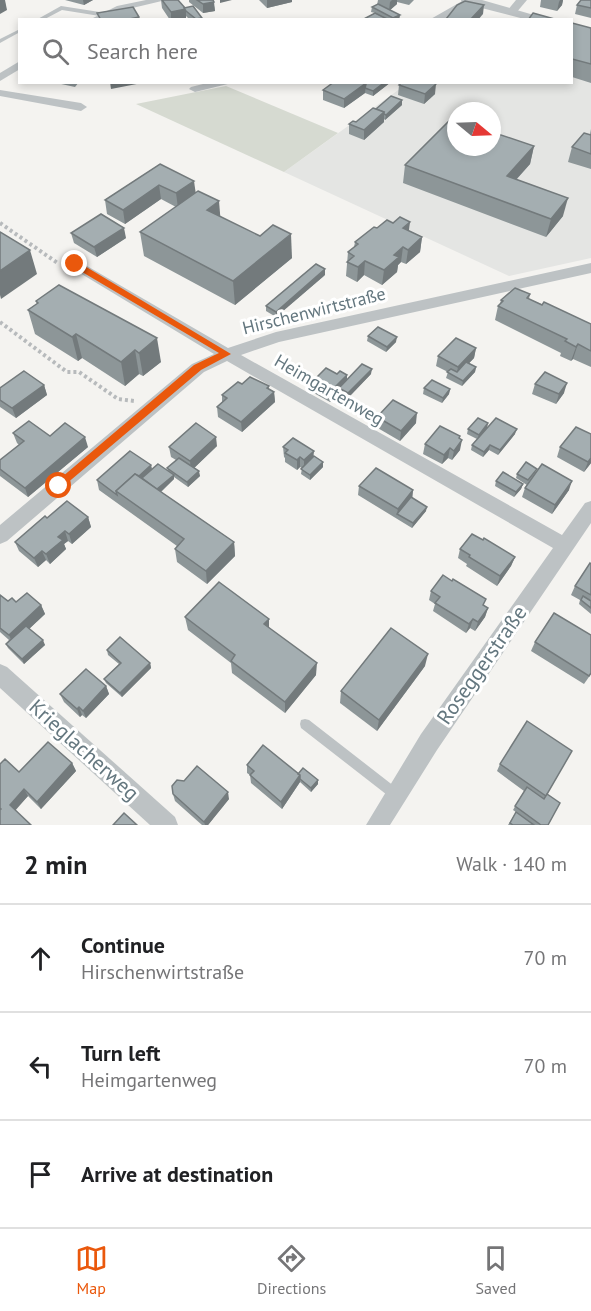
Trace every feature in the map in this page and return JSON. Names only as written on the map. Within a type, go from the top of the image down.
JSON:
[{"type":"street","points":[[99,18],[121,8],[161,0]]},
{"type":"street","points":[[437,18],[468,0],[538,18]]},
{"type":"street","points":[[512,11],[522,0]]},
{"type":"street","points":[[0,78],[18,65]]},
{"type":"street","points":[[195,89],[221,84]]},
{"type":"street","points":[[0,93],[81,107]]},
{"type":"street","name":"Heimgartenweg","points":[[71,267],[565,546]]},
{"type":"street","name":"Hirschenwirtstraße","points":[[0,536],[198,368],[227,354],[276,337],[591,268]]},
{"type":"street","name":"Roseggerstraße","points":[[377,825],[429,742],[591,508]]},
{"type":"street","name":"Krieglacherweg","points":[[0,674],[167,825]]},
{"type":"lane","points":[[42,18],[61,8],[106,15]]},
{"type":"lane","points":[[0,41],[18,31]]},
{"type":"lane","points":[[305,724],[396,795]]},
{"type":"path","points":[[0,223],[71,267]]},
{"type":"path","points":[[0,322],[67,372],[79,372],[118,399],[155,404]]},
{"type":"shaded area","points":[[573,35],[591,40],[591,258],[509,276],[284,172],[407,84],[573,84]]},
{"type":"shaded area","points":[[226,86],[338,133],[284,172],[136,104]]},
{"type":"building","points":[[162,0],[178,0],[186,9],[171,12]]},
{"type":"building","points":[[197,0],[213,0],[214,2],[203,4]]},
{"type":"building","points":[[581,0],[591,0],[591,8],[577,5]]},
{"type":"building","points":[[465,1],[484,5],[472,18],[447,18],[457,5]]},
{"type":"building","points":[[378,4],[400,15],[393,18],[372,7]]},
{"type":"building","points":[[193,6],[202,18],[195,18],[184,8]]},
{"type":"building","points":[[133,7],[139,17],[100,18],[97,13]]},
{"type":"building","points":[[375,13],[385,18],[366,18]]},
{"type":"building","points":[[533,13],[551,18],[529,18]]},
{"type":"building","points":[[573,23],[591,28],[591,64],[573,59]]},
{"type":"building","points":[[331,84],[365,84],[344,99],[323,90]]},
{"type":"building","points":[[366,84],[382,84],[373,91],[365,88]]},
{"type":"building","points":[[400,84],[436,84],[425,94]]},
{"type":"building","points":[[391,96],[402,100],[386,115],[376,109]]},
{"type":"building","points":[[373,108],[384,112],[364,130],[349,124],[356,122]]},
{"type":"building","points":[[447,123],[447,156],[501,156],[501,135],[534,146],[507,176],[568,198],[551,219],[405,165]]},
{"type":"building","points":[[584,133],[591,135],[591,154],[572,147]]},
{"type":"building","points":[[160,164],[194,181],[176,193],[159,185],[123,210],[105,200]]},
{"type":"building","points":[[198,191],[219,201],[207,210],[260,236],[273,225],[291,234],[233,281],[140,232]]},
{"type":"building","points":[[101,214],[124,228],[94,247],[71,233]]},
{"type":"building","points":[[400,217],[410,222],[403,228],[422,237],[408,250],[403,247],[394,255],[399,257],[384,270],[365,261],[358,267],[347,262],[354,256],[348,252],[358,244],[355,242],[374,227],[377,228],[387,220],[393,223]]},
{"type":"building","points":[[0,232],[30,250],[0,271]]},
{"type":"building","points":[[316,264],[325,269],[276,312],[266,306]]},
{"type":"building","points":[[59,285],[157,338],[139,353],[135,350],[121,362],[76,334],[72,337],[28,310],[38,303],[36,301]]},
{"type":"building","points":[[515,288],[530,294],[527,298],[542,305],[544,302],[591,324],[591,351],[578,344],[576,347],[565,341],[567,339],[498,306],[503,301],[501,300]]},
{"type":"building","points":[[378,327],[397,337],[387,347],[368,336]]},
{"type":"building","points":[[456,338],[476,348],[458,367],[438,356]]},
{"type":"building","points":[[466,362],[476,367],[463,381],[447,372],[451,369],[457,372]]},
{"type":"building","points":[[362,364],[372,369],[348,393],[339,388]]},
{"type":"building","points":[[326,368],[337,374],[340,371],[347,375],[330,392],[312,382]]},
{"type":"building","points":[[24,371],[44,385],[12,408],[0,400],[0,388]]},
{"type":"building","points":[[545,372],[567,383],[559,394],[535,384]]},
{"type":"building","points":[[250,377],[269,386],[267,388],[274,392],[241,422],[217,407],[227,398],[222,395],[238,382],[242,384]]},
{"type":"building","points":[[432,380],[450,389],[443,398],[424,388]]},
{"type":"building","points":[[393,400],[417,413],[401,431],[377,417]]},
{"type":"building","points":[[478,418],[488,423],[479,435],[468,429]]},
{"type":"building","points":[[496,418],[517,429],[500,450],[490,445],[484,452],[472,445]]},
{"type":"building","points":[[29,421],[50,436],[65,423],[85,437],[25,488],[0,469],[0,460],[24,441],[13,433]]},
{"type":"building","points":[[196,423],[216,437],[190,461],[169,447]]},
{"type":"building","points":[[440,426],[460,436],[462,440],[454,451],[450,448],[444,455],[425,444]]},
{"type":"building","points":[[576,427],[591,434],[591,458],[588,462],[560,447]]},
{"type":"building","points":[[293,438],[314,451],[304,460],[300,457],[297,460],[285,453],[288,450],[283,447]]},
{"type":"building","points":[[130,451],[151,465],[139,476],[135,474],[116,491],[117,495],[97,480]]},
{"type":"building","points":[[314,456],[323,462],[310,475],[301,469]]},
{"type":"building","points":[[179,458],[199,471],[187,482],[167,468]]},
{"type":"building","points":[[526,462],[537,469],[528,480],[517,474]]},
{"type":"building","points":[[158,464],[174,475],[157,489],[142,478]]},
{"type":"building","points":[[542,464],[572,481],[555,505],[525,488]]},
{"type":"building","points":[[376,468],[413,490],[398,509],[359,486]]},
{"type":"building","points":[[503,472],[523,484],[516,492],[496,481]]},
{"type":"building","points":[[135,474],[234,542],[206,571],[175,549],[184,539],[116,491]]},
{"type":"building","points":[[411,497],[427,507],[413,523],[397,514]]},
{"type":"building","points":[[67,501],[88,517],[69,534],[65,531],[58,537],[63,540],[46,554],[42,551],[34,558],[15,542],[45,516],[47,518]]},
{"type":"building","points":[[472,534],[483,540],[484,538],[515,557],[500,576],[460,549]]},
{"type":"building","points":[[591,564],[591,595],[575,586]]},
{"type":"building","points":[[443,575],[486,599],[483,605],[488,608],[478,622],[473,619],[469,624],[435,603],[440,597],[431,591]]},
{"type":"building","points":[[219,582],[269,619],[264,624],[317,663],[285,702],[231,661],[235,655],[185,617]]},
{"type":"building","points":[[27,593],[41,605],[9,635],[0,628],[0,595],[8,601],[12,598],[16,602]]},
{"type":"building","points":[[583,596],[591,601],[591,608],[581,600]]},
{"type":"building","points":[[554,613],[591,635],[591,673],[589,676],[535,642]]},
{"type":"building","points":[[26,626],[43,640],[22,659],[6,644]]},
{"type":"building","points":[[391,628],[428,654],[379,720],[341,691]]},
{"type":"building","points":[[120,637],[150,663],[120,693],[104,679],[121,663],[107,650]]},
{"type":"building","points":[[86,669],[106,686],[83,711],[79,707],[77,709],[60,694]]},
{"type":"building","points":[[527,721],[572,751],[546,796],[500,764]]},
{"type":"building","points":[[48,742],[72,763],[37,802],[24,789],[10,805],[31,825],[0,825],[0,764],[5,759],[19,772]]},
{"type":"building","points":[[263,745],[300,775],[281,802],[250,775],[254,771],[247,765]]},
{"type":"building","points":[[197,766],[228,792],[204,822],[173,794],[172,786],[177,780],[184,781]]},
{"type":"building","points":[[303,768],[318,780],[311,788],[300,779],[298,774]]},
{"type":"building","points":[[527,787],[544,799],[547,794],[560,803],[548,825],[541,825],[515,806]]},
{"type":"building","points":[[516,812],[534,825],[510,823]]},
{"type":"building","points":[[124,813],[137,825],[113,825]]},
{"type":"route","points":[[59,486],[198,368],[227,354],[75,264]]}]
